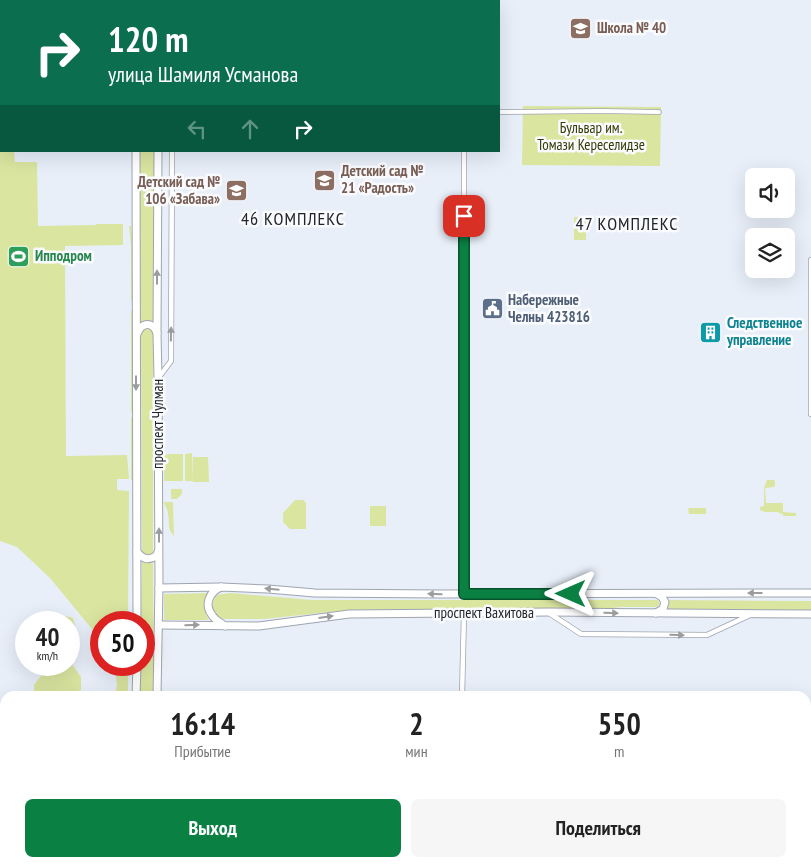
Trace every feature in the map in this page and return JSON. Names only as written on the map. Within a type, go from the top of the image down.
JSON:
[{"type":"main road","name":"проспект Чулман","points":[[136,152],[137,611]]},
{"type":"main road","name":"проспект Чулман","points":[[157,691],[159,625],[158,152]]},
{"type":"main road","points":[[136,335],[144,325],[152,326],[157,333]]},
{"type":"main road","points":[[137,552],[141,557],[150,559],[156,556],[159,551]]},
{"type":"main road","points":[[221,587],[210,595],[208,608],[213,617],[226,626]]},
{"type":"main road","name":"проспект Вахитова","points":[[159,588],[221,587],[315,593],[807,593]]},
{"type":"main road","points":[[807,593],[811,589]]},
{"type":"main road","points":[[655,593],[662,597],[665,602],[663,608],[656,613]]},
{"type":"main road","name":"проспект Вахитова","points":[[159,625],[259,626],[349,614],[548,612],[807,614]]},
{"type":"main road","points":[[807,614],[811,620]]},
{"type":"main road","points":[[136,691],[137,676]]},
{"type":"street","points":[[500,112],[659,112]]},
{"type":"street","points":[[158,378],[171,361],[172,152]]},
{"type":"street","points":[[464,152],[464,594]]},
{"type":"street","points":[[811,260],[811,414]]},
{"type":"street","points":[[548,612],[581,634],[707,635],[754,614]]},
{"type":"street","points":[[462,691],[464,613]]},
{"type":"green space","name":"Бульвар им. Томази Кереселидзе","points":[[523,106],[661,107],[660,166],[522,165]]},
{"type":"green space","points":[[0,152],[14,152],[15,162],[37,162],[38,226],[123,224],[123,245],[65,246],[66,456],[127,455],[129,479],[117,479],[117,490],[129,491],[128,611],[90,611],[90,627],[80,614],[80,611],[77,611],[50,578],[17,547],[0,541]]},
{"type":"green space","points":[[140,152],[154,152],[154,324],[147,321],[140,324]]},
{"type":"green space","points":[[574,217],[586,217],[586,240],[574,240]]},
{"type":"green space","points":[[129,226],[131,226],[133,246],[133,298],[131,302],[131,246]]},
{"type":"green space","points":[[131,310],[133,313],[134,410],[131,413]]},
{"type":"green space","points":[[148,327],[153,330],[153,553],[145,555],[142,552],[141,331],[143,328]]},
{"type":"green space","points":[[131,417],[133,419],[133,480],[131,480]]},
{"type":"green space","points":[[192,453],[193,481],[185,481],[185,454]]},
{"type":"green space","points":[[168,454],[183,454],[183,481],[164,481],[164,456]]},
{"type":"green space","points":[[193,457],[208,457],[209,482],[193,482]]},
{"type":"green space","points":[[767,480],[774,480],[775,485],[774,487],[765,488],[766,503],[783,503],[783,512],[796,513],[796,516],[783,516],[783,514],[778,512],[760,510],[760,507],[764,506],[764,488]]},
{"type":"green space","points":[[171,489],[182,489],[182,494],[177,499],[171,499]]},
{"type":"green space","points":[[295,500],[303,500],[306,503],[306,529],[290,529],[283,522],[283,513]]},
{"type":"green space","points":[[164,502],[173,502],[174,536],[170,528],[168,511]]},
{"type":"green space","points":[[370,506],[386,506],[386,526],[370,526]]},
{"type":"green space","points":[[688,508],[706,508],[706,514],[689,514]]},
{"type":"green space","points":[[142,561],[153,562],[153,611],[141,611]]},
{"type":"green space","points":[[209,593],[204,606],[209,620],[164,620],[164,594]]},
{"type":"green space","points":[[231,593],[312,600],[658,600],[660,604],[657,607],[620,607],[598,610],[348,610],[264,619],[223,619],[214,612],[214,599],[216,595]]},
{"type":"green space","points":[[666,600],[811,601],[811,611],[666,610],[669,605]]},
{"type":"green space","points":[[41,676],[81,677],[81,690],[79,691],[34,691],[34,685]]},
{"type":"green space","points":[[116,676],[128,676],[128,691],[116,691]]},
{"type":"green space","points":[[140,676],[154,676],[154,691],[140,691]]},
{"type":"place","name":"Школа № 40","points":[[581,28]]},
{"type":"place","name":"Детский сад № 21 «Радость»","points":[[325,180]]},
{"type":"place","name":"Детский сад № 106 «Забава»","points":[[236,191]]},
{"type":"place","name":"Ипподром","points":[[19,256]]},
{"type":"place","name":"Набережные Челны 423816","points":[[492,309]]},
{"type":"place","name":"Следственное управление","points":[[711,332]]},
{"type":"district","name":"46 КОМПЛЕКС","points":[[293,219]]},
{"type":"district","name":"47 КОМПЛЕКС","points":[[627,224]]},
{"type":"route","points":[[464,216],[464,594],[571,594]]}]
